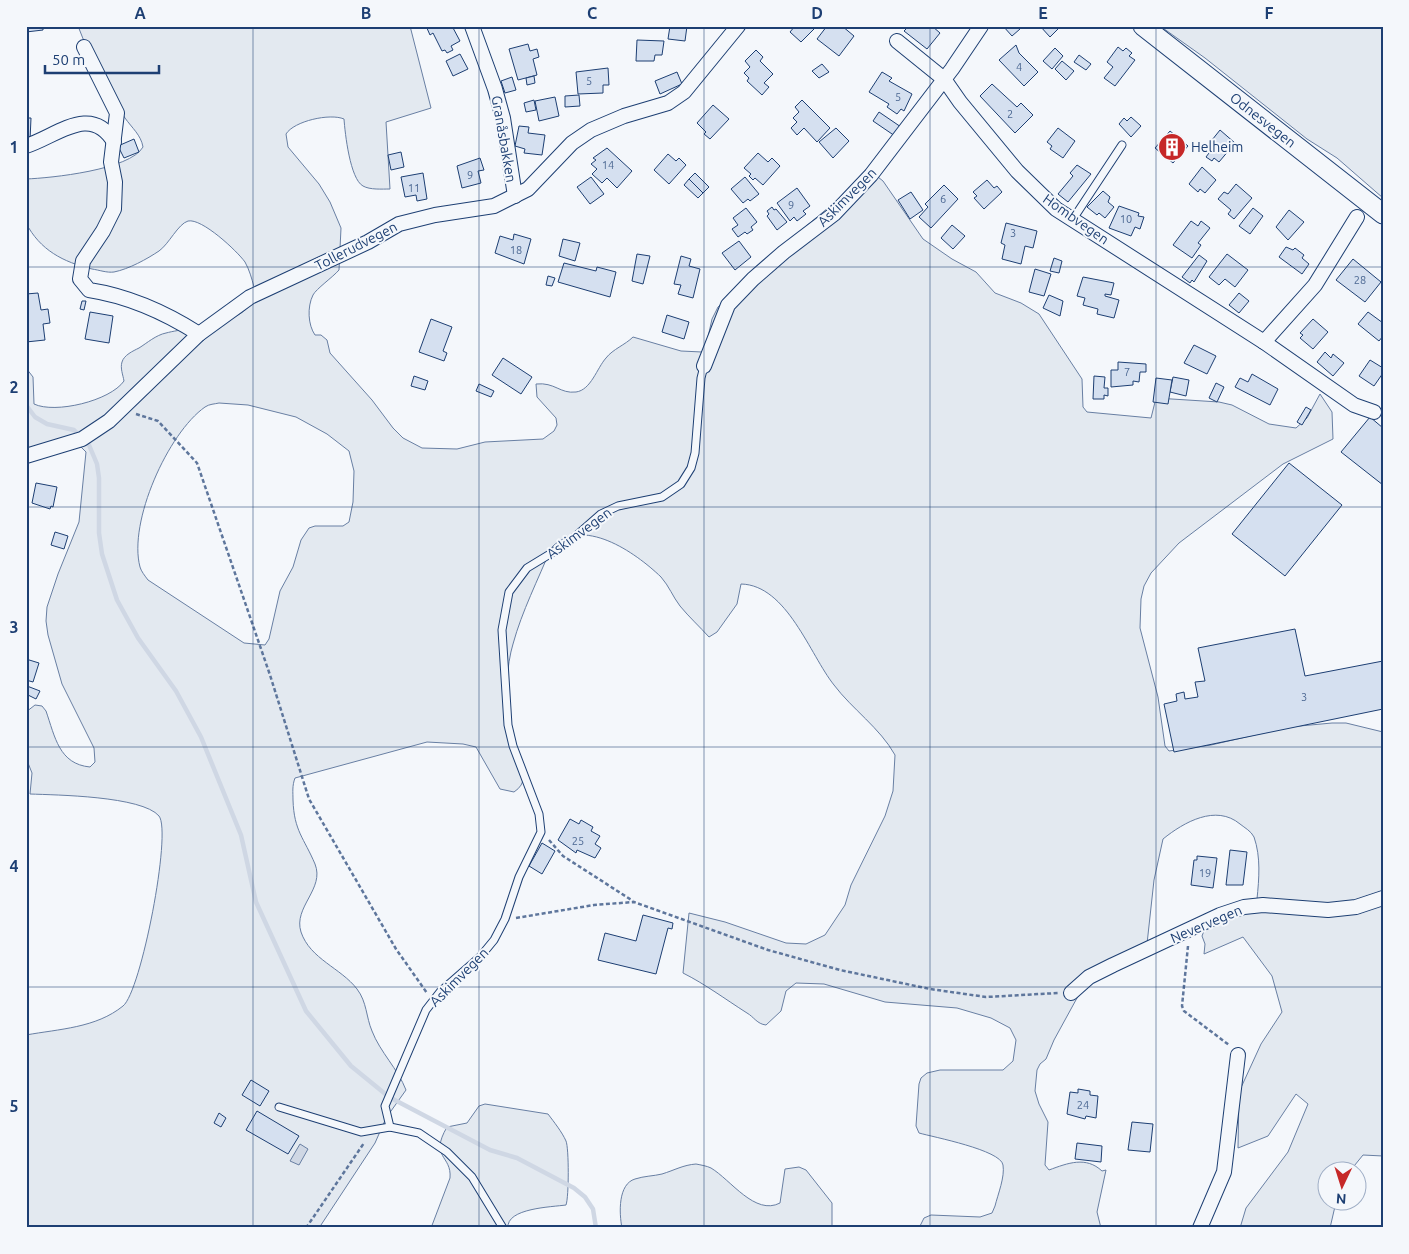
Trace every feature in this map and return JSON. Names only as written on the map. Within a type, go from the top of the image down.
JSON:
[{"type":"main road","name":"Odnesvegen","points":[[1143,26],[1383,214]]},
{"type":"street","name":"Granåsbakken","points":[[472,26],[495,89],[503,118],[514,196]]},
{"type":"street","name":"Tollerudvegen","points":[[26,456],[82,439],[109,421],[199,334],[250,297],[368,242],[399,224],[434,215],[494,206],[528,189],[572,143],[591,130],[624,116],[668,103],[684,92],[738,26]]},
{"type":"street","name":"Askimvegen","points":[[704,366],[728,305],[778,257],[834,214],[865,182],[944,79],[981,26]]},
{"type":"street","name":"Hombvegen","points":[[897,41],[944,79],[1016,172],[1052,205],[1264,342],[1354,405],[1374,412]]},
{"type":"street","points":[[84,47],[116,113],[111,162],[114,182],[114,209],[103,231],[83,260],[80,279],[89,290],[107,293],[137,303],[184,324],[199,334]]},
{"type":"street","points":[[26,146],[70,126],[87,122],[99,125],[108,132],[114,142]]},
{"type":"street","points":[[1264,342],[1315,286],[1357,217]]},
{"type":"street","name":"Nevervegen","points":[[1071,993],[1089,977],[1220,915],[1244,907],[1262,906],[1328,910],[1356,907],[1383,898]]},
{"type":"street","points":[[1200,1228],[1224,1172],[1238,1055]]},
{"type":"lane","points":[[1073,219],[1122,145]]},
{"type":"lane","name":"Askimvegen","points":[[390,1127],[386,1106],[432,1000],[488,949],[505,920],[519,877],[541,832],[539,814],[513,746],[508,725],[502,630],[508,592],[527,568],[568,543],[601,514],[618,506],[662,498],[681,484],[691,468],[695,453],[701,378],[704,366]]},
{"type":"lane","points":[[279,1107],[361,1132],[390,1127],[419,1132],[447,1152],[472,1177],[503,1228]]},
{"type":"path","points":[[121,409],[158,421],[197,463],[270,675],[309,799],[396,949],[432,1000]]},
{"type":"path","points":[[541,832],[563,856],[634,902],[800,959],[930,989],[986,997],[1071,993]]},
{"type":"path","points":[[505,920],[594,905],[634,902]]},
{"type":"path","points":[[1190,930],[1182,1006],[1184,1011],[1238,1055]]},
{"type":"path","points":[[306,1228],[373,1130]]},
{"type":"shaded area","points":[[78,26],[410,26],[431,108],[386,122],[390,189],[369,188],[358,182],[349,155],[344,119],[330,117],[313,119],[296,125],[286,134],[288,147],[319,184],[330,202],[341,228],[339,270],[317,290],[311,300],[309,316],[313,331],[315,335],[321,335],[327,340],[330,353],[372,400],[393,428],[403,438],[422,448],[457,449],[485,442],[543,439],[554,431],[557,425],[556,418],[537,397],[536,384],[548,385],[570,392],[581,390],[590,383],[609,355],[633,337],[681,351],[702,352],[706,346],[712,319],[718,307],[744,284],[762,263],[853,187],[878,177],[883,181],[923,239],[952,259],[976,272],[995,293],[1021,303],[1039,314],[1082,379],[1083,407],[1087,412],[1151,418],[1156,398],[1219,402],[1232,405],[1269,424],[1296,428],[1307,418],[1320,394],[1332,412],[1333,439],[1283,464],[1179,543],[1151,573],[1144,586],[1141,599],[1140,628],[1158,697],[1165,746],[1169,751],[1211,745],[1289,727],[1332,723],[1346,723],[1383,732],[1383,1156],[1363,1155],[1357,1162],[1316,1162],[1316,1212],[1334,1212],[1330,1228],[1240,1228],[1246,1208],[1288,1152],[1308,1104],[1296,1094],[1268,1136],[1238,1148],[1239,1092],[1261,1044],[1282,1012],[1272,976],[1243,937],[1204,954],[1205,944],[1202,936],[1207,923],[1257,899],[1259,876],[1258,852],[1251,833],[1231,818],[1211,815],[1190,822],[1163,839],[1154,880],[1146,953],[1090,982],[1077,998],[1046,1059],[1037,1070],[1035,1091],[1048,1122],[1045,1165],[1049,1170],[1070,1163],[1083,1162],[1096,1166],[1102,1171],[1106,1170],[1097,1212],[1101,1228],[919,1228],[924,1218],[931,1215],[980,1217],[992,1213],[1003,1175],[1003,1165],[999,1159],[991,1154],[966,1145],[919,1133],[916,1126],[921,1078],[927,1073],[940,1070],[1003,1070],[1013,1061],[1016,1040],[1010,1028],[991,1018],[957,1008],[885,1002],[824,984],[796,983],[786,991],[781,1011],[766,1025],[758,1022],[715,992],[683,973],[689,913],[725,922],[786,943],[806,944],[825,935],[845,905],[851,885],[885,816],[893,791],[895,755],[882,736],[834,685],[796,624],[772,596],[757,587],[741,584],[737,604],[717,632],[709,637],[680,606],[664,580],[650,567],[623,548],[608,541],[593,536],[578,535],[564,539],[551,548],[530,596],[511,652],[506,684],[505,724],[506,732],[523,769],[524,777],[521,785],[514,792],[500,789],[476,747],[463,744],[427,742],[295,778],[293,792],[295,819],[300,834],[315,864],[317,873],[313,890],[301,914],[301,932],[311,949],[357,989],[365,1004],[375,1039],[403,1082],[406,1090],[386,1118],[375,1143],[319,1228],[26,1228],[26,1035],[89,1023],[101,1019],[123,1006],[138,973],[146,944],[158,879],[162,828],[159,816],[150,809],[135,804],[78,796],[30,794],[32,773],[26,758],[26,712],[35,705],[42,706],[46,711],[60,748],[71,761],[90,767],[95,762],[94,748],[62,684],[48,635],[46,621],[47,607],[58,574],[79,522],[86,452],[81,447],[67,445],[26,458],[26,368],[33,377],[34,404],[43,407],[55,407],[82,404],[95,400],[117,388],[124,381],[121,364],[129,354],[162,334],[222,322],[235,316],[246,309],[253,300],[254,287],[248,268],[241,257],[219,236],[194,221],[184,223],[163,248],[120,271],[103,271],[71,263],[53,254],[38,241],[26,223],[26,179],[53,177],[107,167],[123,162],[135,155],[143,147],[138,135],[125,118],[93,62]],"holes":[[[219,403],[248,405],[296,417],[327,434],[349,451],[354,471],[353,502],[349,522],[343,526],[315,526],[309,528],[301,540],[293,567],[280,591],[269,639],[265,645],[244,643],[148,580],[140,567],[138,548],[140,527],[154,480],[165,457],[191,419],[207,406]]]},
{"type":"shaded area","points":[[1160,26],[1383,26],[1383,198],[1337,158],[1307,139],[1205,58]]},
{"type":"shaded area","points":[[485,1104],[548,1114],[567,1145],[568,1183],[566,1205],[522,1212],[509,1221],[508,1228],[431,1228],[450,1178],[450,1170],[441,1151],[442,1137],[447,1127],[467,1123],[479,1106]]},
{"type":"shaded area","points":[[300,1144],[308,1149],[299,1165],[290,1161]]},
{"type":"shaded area","points":[[696,1164],[706,1166],[719,1173],[752,1201],[761,1205],[771,1206],[780,1203],[785,1169],[799,1167],[806,1170],[832,1203],[832,1228],[622,1228],[620,1215],[621,1200],[625,1187],[629,1182],[638,1178],[662,1174]]},
{"type":"building","points":[[26,26],[43,26],[43,30],[26,32]]},
{"type":"building","points":[[426,26],[452,26],[460,41],[451,46],[453,50],[447,53],[445,50],[442,51],[433,33],[430,35]]},
{"type":"building","points":[[670,26],[687,26],[685,41],[668,39]]},
{"type":"building","points":[[795,26],[816,27],[801,42],[790,32]]},
{"type":"building","points":[[827,26],[842,26],[854,36],[839,56],[817,39]]},
{"type":"building","points":[[909,26],[932,26],[940,33],[927,49],[904,31]]},
{"type":"building","points":[[1003,26],[1017,26],[1020,29],[1012,36]]},
{"type":"building","points":[[1040,26],[1061,26],[1050,37]]},
{"type":"building","points":[[26,32],[28,49],[26,49]]},
{"type":"building","points":[[637,40],[664,41],[662,55],[655,55],[654,61],[636,61]]},
{"type":"building","points":[[528,44],[530,51],[537,49],[539,57],[533,59],[537,75],[518,80],[509,49]]},
{"type":"building","points":[[1016,45],[1019,53],[1038,72],[1024,86],[999,60]]},
{"type":"building","points":[[1118,47],[1123,51],[1126,48],[1132,53],[1129,56],[1135,60],[1115,86],[1104,78],[1113,67],[1107,62]]},
{"type":"building","points":[[1055,48],[1063,56],[1052,69],[1043,61]]},
{"type":"building","points":[[756,50],[763,57],[760,61],[773,74],[764,83],[769,87],[762,95],[747,81],[749,78],[744,73],[750,67],[745,61]]},
{"type":"building","points":[[460,54],[468,69],[453,76],[446,61]]},
{"type":"building","points":[[1079,55],[1091,64],[1086,70],[1074,62]]},
{"type":"building","points":[[1062,61],[1074,71],[1066,80],[1055,69]]},
{"type":"building","points":[[822,64],[829,72],[819,78],[812,71]]},
{"type":"building","points":[[608,68],[609,85],[603,85],[603,93],[578,94],[576,72]]},
{"type":"building","points":[[677,72],[682,84],[660,94],[655,81]]},
{"type":"building","points":[[882,72],[892,78],[889,81],[912,94],[904,111],[901,109],[897,114],[887,107],[889,104],[869,92]]},
{"type":"building","points":[[534,76],[535,83],[527,85],[526,78]]},
{"type":"building","points":[[512,77],[516,90],[505,93],[501,81]]},
{"type":"building","points":[[992,84],[1017,107],[1021,103],[1033,115],[1015,133],[980,96]]},
{"type":"building","points":[[579,95],[580,106],[565,107],[565,96]]},
{"type":"building","points":[[555,97],[559,116],[539,121],[535,101]]},
{"type":"building","points":[[534,100],[536,110],[526,112],[524,103]]},
{"type":"building","points":[[802,100],[830,128],[817,142],[804,128],[797,135],[791,128],[797,122],[793,118],[799,112],[795,107]]},
{"type":"building","points":[[713,105],[729,119],[710,139],[704,134],[706,132],[697,123]]},
{"type":"building","points":[[879,112],[901,127],[895,136],[873,121]]},
{"type":"building","points":[[1131,117],[1141,126],[1131,137],[1119,124],[1124,118],[1127,121]]},
{"type":"building","points":[[26,118],[31,118],[30,140],[26,140]]},
{"type":"building","points":[[519,126],[529,127],[528,133],[545,135],[542,155],[524,153],[525,149],[515,146]]},
{"type":"building","points":[[836,128],[849,141],[833,158],[819,142]]},
{"type":"building","points":[[1058,128],[1075,141],[1063,158],[1050,149],[1052,146],[1047,142]]},
{"type":"building","points":[[1220,130],[1235,143],[1219,162],[1214,158],[1212,161],[1206,157],[1209,153],[1204,150]]},
{"type":"building","name":"Helheim","points":[[1170,131],[1188,146],[1173,163],[1155,148]]},
{"type":"building","points":[[134,139],[139,152],[124,158],[118,146]]},
{"type":"building","points":[[607,148],[632,171],[617,188],[607,178],[602,183],[592,174],[597,169],[591,164],[596,160],[593,158]]},
{"type":"building","points":[[401,152],[404,167],[391,170],[388,155]]},
{"type":"building","points":[[758,153],[768,162],[772,158],[780,166],[763,185],[755,178],[753,180],[749,176],[751,174],[744,168]]},
{"type":"building","points":[[668,154],[676,161],[679,158],[686,165],[669,184],[654,170]]},
{"type":"building","points":[[480,158],[484,170],[478,171],[481,183],[462,188],[457,166]]},
{"type":"building","points":[[1077,165],[1091,174],[1068,202],[1058,194],[1073,176],[1070,173]]},
{"type":"building","points":[[1202,167],[1216,180],[1205,193],[1200,189],[1198,192],[1189,184]]},
{"type":"building","points":[[423,173],[427,199],[417,201],[416,195],[405,197],[401,177]]},
{"type":"building","points":[[695,173],[709,187],[703,193],[689,179]]},
{"type":"building","points":[[591,177],[604,194],[590,204],[577,187]]},
{"type":"building","points":[[745,177],[759,194],[750,201],[748,199],[743,203],[731,189]]},
{"type":"building","points":[[689,179],[703,193],[698,198],[684,185]]},
{"type":"building","points":[[987,180],[994,188],[997,186],[1002,192],[984,209],[974,198],[977,196],[973,192]]},
{"type":"building","points":[[1236,184],[1252,198],[1234,219],[1228,214],[1231,210],[1218,199],[1224,192],[1228,194]]},
{"type":"building","points":[[944,185],[958,199],[931,228],[919,217],[928,207],[925,204]]},
{"type":"building","points":[[797,188],[810,206],[803,211],[806,214],[797,221],[794,217],[790,221],[777,203]]},
{"type":"building","points":[[1103,191],[1110,197],[1108,202],[1114,207],[1105,218],[1099,213],[1097,215],[1087,207]]},
{"type":"building","points":[[911,192],[923,210],[910,219],[898,200]]},
{"type":"building","points":[[1119,206],[1139,213],[1138,216],[1144,217],[1140,229],[1135,227],[1131,236],[1109,228]]},
{"type":"building","points":[[772,207],[787,222],[777,230],[767,216],[769,214],[767,211]]},
{"type":"building","points":[[746,208],[757,222],[751,227],[753,230],[747,234],[745,232],[738,237],[732,229],[738,225],[733,218]]},
{"type":"building","points":[[1253,208],[1263,216],[1250,234],[1239,226]]},
{"type":"building","points":[[1289,210],[1304,222],[1288,240],[1276,227]]},
{"type":"building","points":[[1191,221],[1198,226],[1201,221],[1210,228],[1198,243],[1201,245],[1192,258],[1173,245]]},
{"type":"building","points":[[1006,223],[1037,231],[1033,248],[1025,246],[1021,264],[1002,259],[1005,245],[1001,243]]},
{"type":"building","points":[[952,225],[965,236],[953,249],[941,238]]},
{"type":"building","points":[[514,234],[531,239],[524,264],[495,253],[500,236],[513,240]]},
{"type":"building","points":[[563,239],[580,243],[575,261],[559,256]]},
{"type":"building","points":[[739,241],[751,257],[735,270],[722,253]]},
{"type":"building","points":[[1286,247],[1293,250],[1295,248],[1304,255],[1302,258],[1309,264],[1302,274],[1279,257]]},
{"type":"building","points":[[637,254],[650,256],[643,284],[632,281]]},
{"type":"building","points":[[1227,254],[1248,270],[1235,287],[1225,279],[1219,285],[1209,277]]},
{"type":"building","points":[[1199,255],[1207,261],[1194,282],[1192,280],[1190,283],[1182,277]]},
{"type":"building","points":[[681,256],[691,259],[689,266],[700,269],[693,298],[678,294],[681,285],[674,284]]},
{"type":"building","points":[[1054,258],[1062,261],[1059,273],[1050,271]]},
{"type":"building","points":[[1353,259],[1381,282],[1365,302],[1336,280]]},
{"type":"building","points":[[564,263],[596,271],[597,267],[616,272],[610,297],[558,282]]},
{"type":"building","points":[[1035,269],[1051,274],[1044,296],[1029,292]]},
{"type":"building","points":[[548,276],[555,278],[552,286],[546,285]]},
{"type":"building","points":[[1083,277],[1114,283],[1111,295],[1105,294],[1105,296],[1119,300],[1114,318],[1097,314],[1098,309],[1083,305],[1085,298],[1077,296]]},
{"type":"building","points":[[38,293],[41,310],[48,309],[50,323],[43,324],[45,340],[26,342],[26,294]]},
{"type":"building","points":[[1239,293],[1249,301],[1239,313],[1229,305]]},
{"type":"building","points":[[1049,295],[1063,301],[1060,316],[1043,308]]},
{"type":"building","points":[[82,301],[86,301],[84,310],[80,309]]},
{"type":"building","points":[[90,312],[113,316],[109,343],[85,339]]},
{"type":"building","points":[[1368,312],[1383,323],[1383,336],[1379,341],[1358,324]]},
{"type":"building","points":[[667,315],[689,322],[684,339],[662,332]]},
{"type":"building","points":[[431,319],[452,327],[443,351],[447,353],[444,361],[419,352]]},
{"type":"building","points":[[1313,319],[1328,332],[1313,349],[1300,338],[1303,335],[1300,333]]},
{"type":"building","points":[[1194,345],[1216,356],[1207,374],[1184,363]]},
{"type":"building","points":[[1325,352],[1331,358],[1333,354],[1344,363],[1333,376],[1317,362]]},
{"type":"building","points":[[503,358],[532,377],[521,394],[492,375]]},
{"type":"building","points":[[1370,360],[1383,368],[1383,373],[1374,386],[1359,376]]},
{"type":"building","points":[[1118,362],[1146,364],[1146,372],[1140,372],[1139,382],[1133,381],[1133,385],[1111,387],[1111,370],[1118,370]]},
{"type":"building","points":[[1252,374],[1278,389],[1270,405],[1235,387],[1240,378],[1248,382]]},
{"type":"building","points":[[414,376],[428,381],[425,390],[411,386]]},
{"type":"building","points":[[1094,376],[1105,377],[1104,388],[1108,388],[1108,396],[1104,395],[1104,399],[1093,399]]},
{"type":"building","points":[[1173,377],[1189,380],[1186,396],[1170,392]]},
{"type":"building","points":[[1156,378],[1172,380],[1168,404],[1153,402]]},
{"type":"building","points":[[1216,383],[1224,387],[1217,402],[1209,398]]},
{"type":"building","points":[[479,384],[494,391],[491,397],[476,391]]},
{"type":"building","points":[[1306,407],[1311,410],[1302,425],[1297,422]]},
{"type":"building","points":[[1370,417],[1383,428],[1383,485],[1341,452]]},
{"type":"building","points":[[1289,463],[1342,505],[1285,576],[1232,534]]},
{"type":"building","points":[[36,483],[57,487],[53,507],[51,506],[50,509],[32,503]]},
{"type":"building","points":[[55,532],[68,536],[64,549],[51,545]]},
{"type":"building","points":[[1295,629],[1305,676],[1383,661],[1383,709],[1174,752],[1164,704],[1177,701],[1176,694],[1184,692],[1185,699],[1198,697],[1195,682],[1205,681],[1198,648]]},
{"type":"building","points":[[26,659],[39,663],[33,682],[26,680]]},
{"type":"building","points":[[27,686],[40,691],[36,699],[26,694]]},
{"type":"building","points":[[570,819],[579,824],[581,820],[593,827],[591,831],[600,836],[595,844],[601,848],[595,858],[577,850],[576,853],[558,840]]},
{"type":"building","points":[[542,843],[555,851],[542,874],[529,866]]},
{"type":"building","points":[[1230,850],[1247,852],[1243,885],[1226,885]]},
{"type":"building","points":[[1197,856],[1217,858],[1213,888],[1191,885],[1194,860],[1197,860]]},
{"type":"building","points":[[643,915],[673,923],[672,929],[668,928],[656,974],[598,960],[605,933],[636,941]]},
{"type":"building","points":[[251,1080],[269,1091],[260,1106],[242,1095]]},
{"type":"building","points":[[1078,1089],[1090,1091],[1090,1095],[1098,1096],[1096,1118],[1086,1116],[1085,1119],[1067,1114],[1070,1092],[1078,1093]]},
{"type":"building","points":[[257,1111],[299,1136],[288,1154],[246,1130]]},
{"type":"building","points":[[219,1113],[226,1118],[221,1127],[214,1123]]},
{"type":"building","points":[[1132,1122],[1153,1124],[1150,1152],[1128,1150]]},
{"type":"building","points":[[1077,1143],[1102,1146],[1101,1162],[1075,1159]]},
{"type":"waterway","points":[[26,405],[35,417],[47,424],[74,430],[89,445],[97,464],[99,478],[99,533],[102,554],[117,600],[138,638],[176,691],[201,737],[241,835],[256,902],[306,1011],[351,1066],[389,1097],[490,1150],[517,1158],[574,1188],[585,1197],[593,1209],[596,1228]]},
{"type":"place","name":"Helheim","points":[[1172,147]]}]
